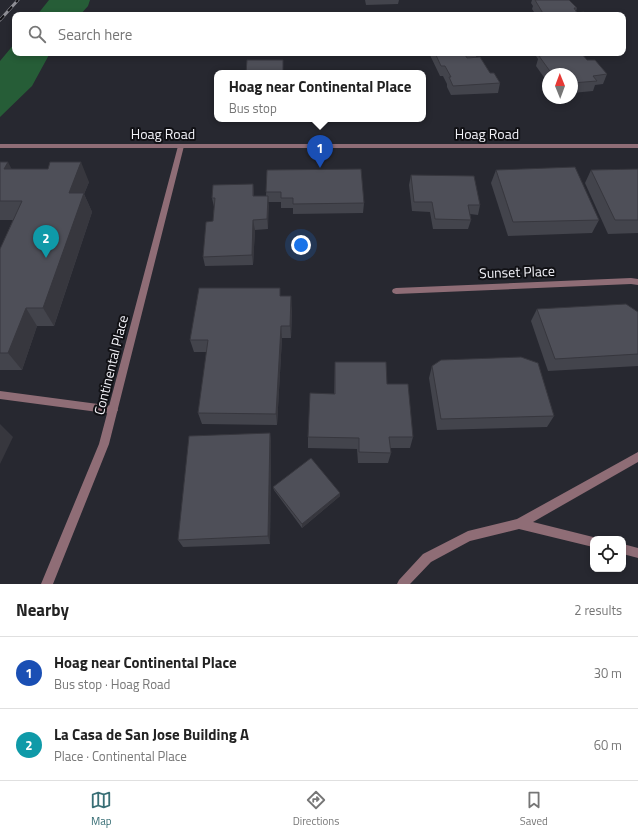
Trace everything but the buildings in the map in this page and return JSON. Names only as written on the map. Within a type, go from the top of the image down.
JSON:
[{"type":"street","name":"Hoag Road","points":[[0,146],[638,146]]},
{"type":"street","name":"Continental Place","points":[[47,584],[104,444],[181,146]]},
{"type":"street","name":"Sunset Place","points":[[396,291],[631,281],[638,282]]},
{"type":"street","points":[[0,395],[113,410]]},
{"type":"street","points":[[403,584],[427,558],[468,536],[519,524],[638,457]]},
{"type":"street","points":[[519,524],[590,541]]},
{"type":"street","points":[[626,550],[638,553]]},
{"type":"green space","points":[[49,0],[90,0],[88,6],[83,12],[39,12]]},
{"type":"green space","points":[[12,47],[12,56],[48,56],[32,86],[0,117],[0,61]]},
{"type":"railway","points":[[0,20],[18,0]]},
{"type":"place","name":"Hoag near Continental Place","points":[[320,168]]},
{"type":"place","name":"La Casa de San Jose Building A","points":[[46,258]]}]
